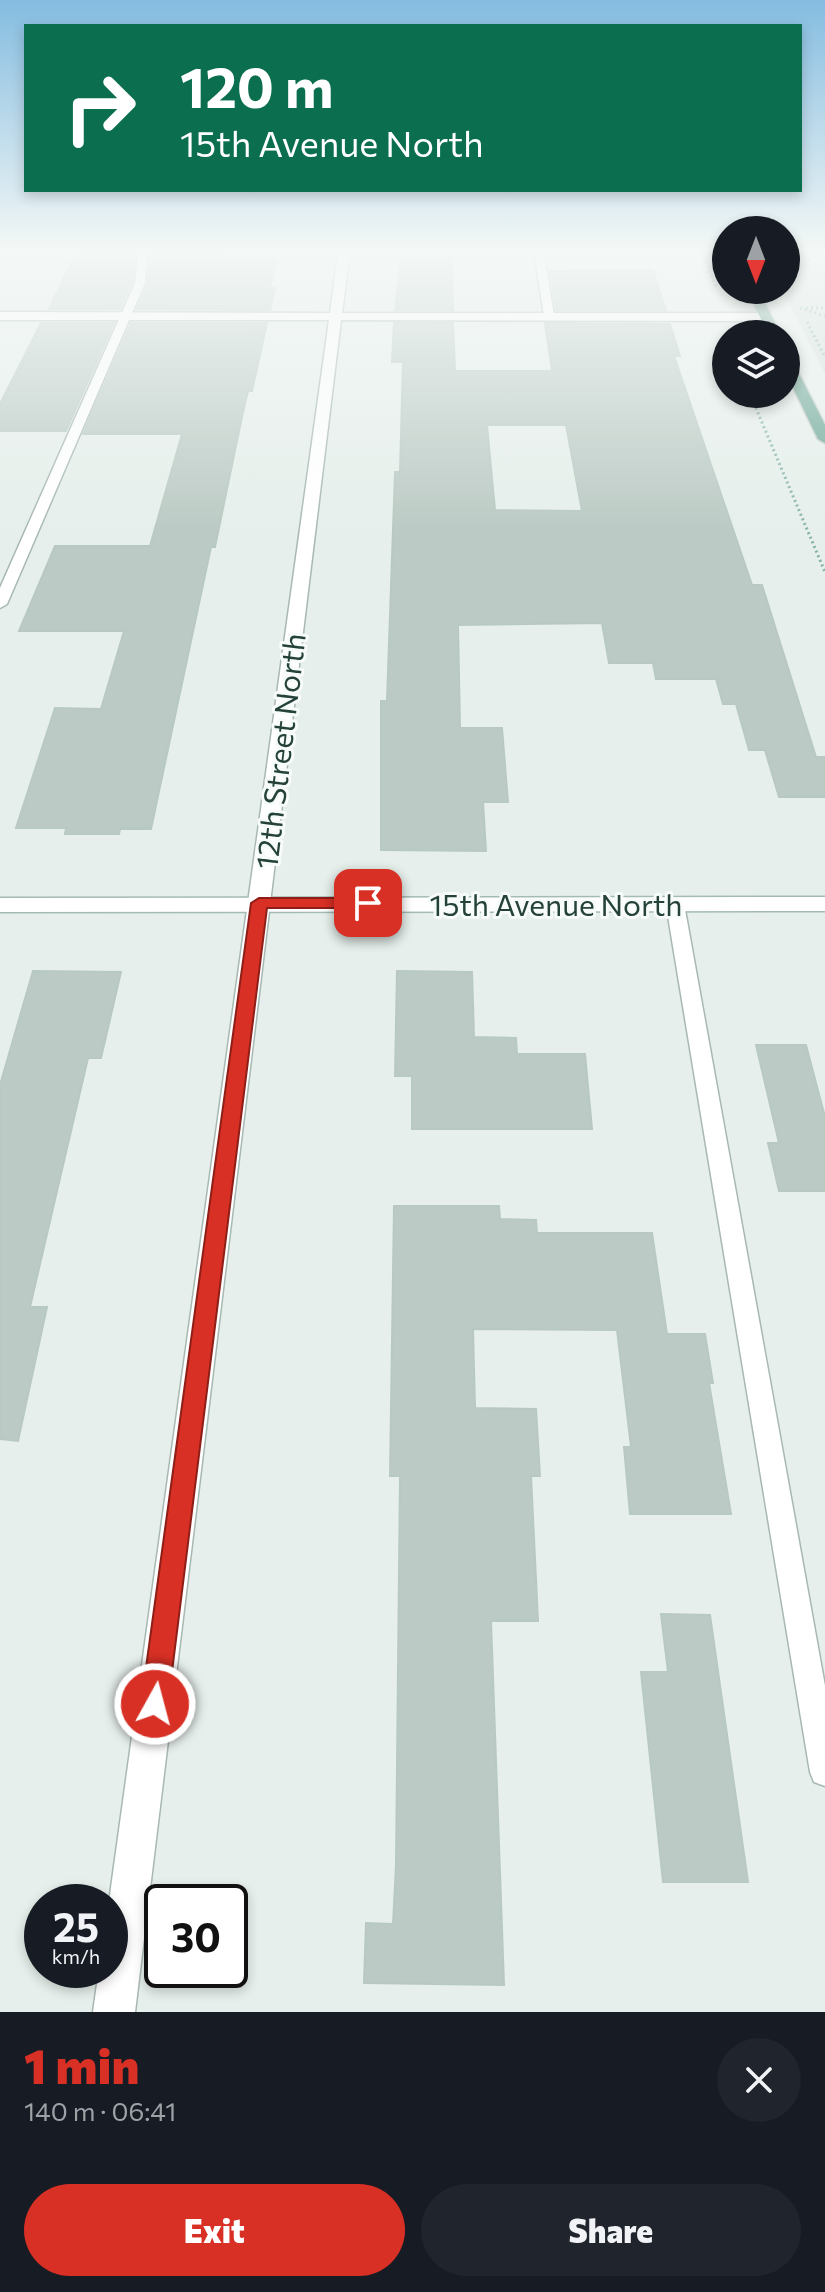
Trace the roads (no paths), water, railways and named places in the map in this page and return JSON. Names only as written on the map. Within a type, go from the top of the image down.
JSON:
[{"type":"main road","points":[[800,388],[825,439]]},
{"type":"street","name":"12th Street North","points":[[114,2012],[331,346]]},
{"type":"street","name":"15th Avenue North","points":[[0,905],[825,904]]},
{"type":"lane","points":[[0,604],[112,346]]},
{"type":"lane","points":[[675,904],[825,1772]]}]
